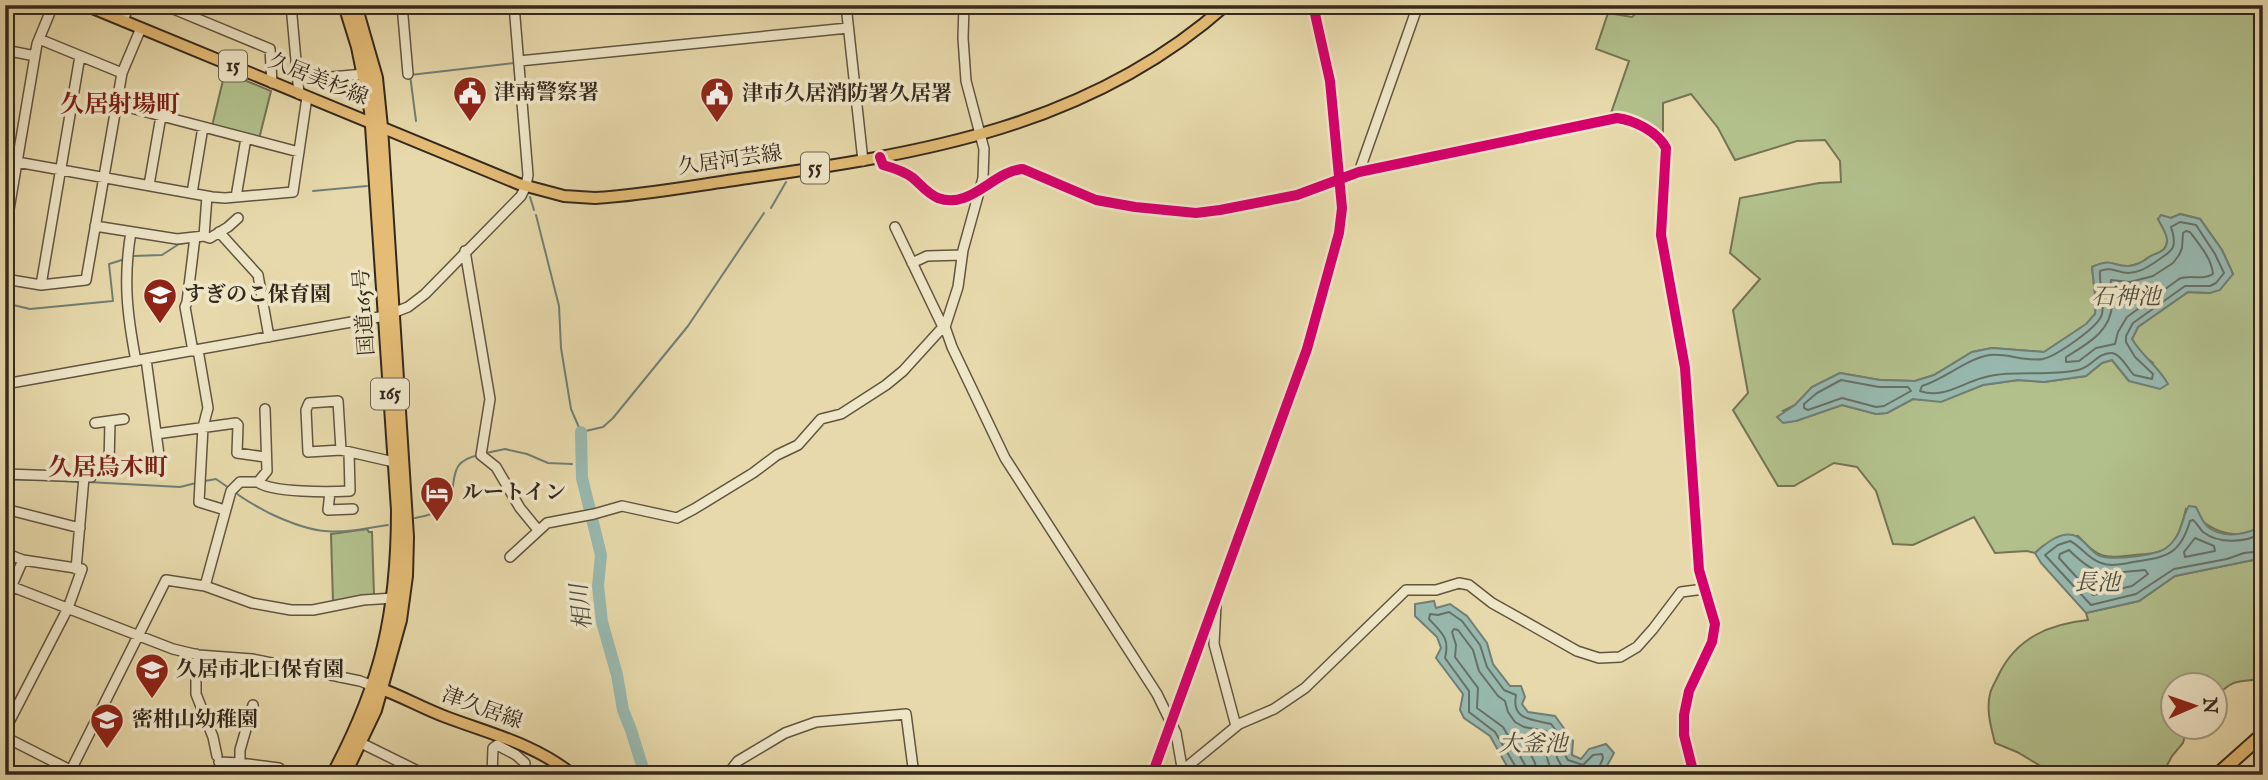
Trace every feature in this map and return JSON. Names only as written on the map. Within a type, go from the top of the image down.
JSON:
[{"type":"highway","name":"国道165号","points":[[345,5],[377,125]]},
{"type":"highway","name":"国道165号","points":[[344,775],[361,743],[400,620],[406,576],[407,537],[377,125],[376,78],[355,5]]},
{"type":"highway","name":"国道165号","points":[[333,775],[378,687],[394,598],[398,510],[390,315]]},
{"type":"highway","points":[[2217,775],[2263,734]]},
{"type":"main road","name":"久居美杉線","points":[[85,5],[377,125]]},
{"type":"main road","name":"久居河芸線","points":[[377,125],[526,186],[564,196],[611,197],[863,161],[979,135],[1065,107],[1129,75],[1168,50],[1226,5]]},
{"type":"main road","name":"津久居線","points":[[378,687],[442,716],[524,744],[573,775]]},
{"type":"street","points":[[5,233],[10,176],[17,162],[35,55],[53,5]]},
{"type":"street","points":[[123,21],[129,5]]},
{"type":"street","points":[[17,162],[207,196],[236,197],[293,191],[303,95],[298,80],[291,5]]},
{"type":"street","points":[[402,5],[408,74]]},
{"type":"street","points":[[5,384],[390,315],[425,294],[522,195],[526,186],[528,175],[514,5]]},
{"type":"street","points":[[846,5],[863,161]]},
{"type":"street","points":[[510,557],[547,523],[622,506],[677,517],[694,509],[797,445],[821,419],[841,414],[886,386],[944,327],[958,287],[962,255],[982,188],[984,149],[966,81],[964,5]]},
{"type":"street","points":[[1152,775],[1307,349],[1339,233],[1342,208],[1330,81],[1313,5]]},
{"type":"street","points":[[1359,172],[1418,5]]},
{"type":"street","points":[[166,6],[270,49],[272,82]]},
{"type":"street","points":[[5,279],[41,285],[86,280],[122,73],[141,28]]},
{"type":"street","points":[[519,61],[848,28]]},
{"type":"street","points":[[39,38],[122,73]]},
{"type":"street","points":[[5,50],[35,55]]},
{"type":"street","points":[[41,285],[80,56]]},
{"type":"street","points":[[298,80],[364,74]]},
{"type":"street","points":[[116,104],[299,152]]},
{"type":"street","points":[[149,185],[161,116]]},
{"type":"street","points":[[880,157],[883,165],[906,173],[938,198],[947,200],[961,198],[1015,170],[1023,169],[1096,200],[1196,213],[1297,195],[1359,172],[1617,118],[1635,122],[1663,142],[1666,154],[1661,235],[1685,368],[1699,570],[1714,617],[1715,629],[1686,702],[1684,735],[1694,775]]},
{"type":"street","points":[[192,193],[203,127]]},
{"type":"street","points":[[236,197],[246,138]]},
{"type":"street","points":[[207,196],[185,306],[207,403],[203,427],[200,502],[225,510]]},
{"type":"street","points":[[95,226],[177,239],[198,239],[210,238],[237,218]]},
{"type":"street","points":[[895,227],[1005,458],[1163,704],[1176,733],[1183,773]]},
{"type":"street","points":[[5,474],[91,477],[93,463],[134,465],[160,462],[141,360],[127,311],[127,258],[131,232]]},
{"type":"street","points":[[219,232],[258,275],[269,337]]},
{"type":"street","points":[[465,251],[490,399],[481,455],[496,467],[520,508],[538,530]]},
{"type":"street","points":[[912,263],[928,256],[962,255]]},
{"type":"street","points":[[205,586],[231,491],[237,485],[249,481],[264,486],[330,492],[350,491],[345,451],[338,401],[309,403],[306,410],[308,452],[345,451],[394,462]]},
{"type":"street","points":[[258,482],[267,471],[265,409]]},
{"type":"street","points":[[95,423],[124,419]]},
{"type":"street","points":[[109,464],[110,421]]},
{"type":"street","points":[[156,434],[236,423],[237,453],[265,457]]},
{"type":"street","points":[[76,569],[84,477]]},
{"type":"street","points":[[330,492],[328,510],[353,509]]},
{"type":"street","points":[[5,509],[80,528]]},
{"type":"street","points":[[5,553],[23,560],[82,569],[68,608],[5,730]]},
{"type":"street","points":[[5,601],[9,585],[23,560]]},
{"type":"street","points":[[5,737],[76,773],[166,580],[205,586],[252,603],[291,610],[313,610],[363,600],[394,598]]},
{"type":"street","points":[[1183,773],[1236,726],[1274,709],[1305,688],[1409,589],[1436,590],[1460,583],[1469,585],[1492,603],[1577,651],[1593,658],[1607,659],[1620,657],[1637,647],[1681,592],[1704,589]]},
{"type":"street","points":[[9,585],[173,649],[252,659],[330,674],[378,687]]},
{"type":"street","points":[[1215,600],[1214,644],[1236,726]]},
{"type":"street","points":[[196,654],[197,694],[218,759],[279,768],[281,775]]},
{"type":"street","points":[[242,775],[239,769],[240,750],[253,705]]},
{"type":"street","points":[[727,775],[738,761],[785,733],[816,722],[906,714],[914,775]]},
{"type":"street","points":[[361,743],[426,775]]},
{"type":"street","points":[[492,775],[494,748],[497,745],[525,763],[524,775]]},
{"type":"green space","points":[[1646,5],[2263,5],[2263,525],[2242,534],[2222,532],[2204,523],[2186,509],[2174,540],[2167,548],[2156,553],[2103,556],[2092,550],[2078,536],[2043,546],[2035,553],[1995,553],[1974,517],[1913,545],[1893,544],[1876,491],[1857,467],[1834,463],[1794,486],[1778,486],[1733,410],[1748,393],[1733,310],[1760,279],[1730,253],[1740,198],[1819,183],[1841,182],[1840,161],[1825,140],[1797,141],[1735,160],[1718,128],[1691,94],[1663,103],[1663,136],[1631,118],[1610,116],[1629,61],[1596,49],[1608,13],[1632,17]],"holes":[[[2180,214],[2200,219],[2222,250],[2233,274],[2210,293],[2188,292],[2138,327],[2132,339],[2140,353],[2153,363],[2129,381],[2112,360],[2102,363],[2086,376],[2044,382],[2018,380],[1983,385],[1941,401],[1913,399],[1887,413],[1876,414],[1842,405],[1796,421],[1783,411],[1795,405],[1812,387],[1840,373],[1880,380],[1915,381],[1934,375],[1972,352],[1992,348],[2044,352],[2087,324],[2095,314],[2092,267],[2104,263],[2135,265],[2162,250],[2167,238],[2158,219]]]},
{"type":"green space","points":[[224,76],[237,77],[271,91],[259,139],[212,126]]},
{"type":"green space","points":[[367,529],[372,532],[374,596],[333,602],[331,534]]},
{"type":"green space","points":[[2263,558],[2263,678],[2230,685],[2230,672],[2160,672],[2160,742],[2183,742],[2162,775],[2116,775],[2072,766],[2049,771],[2017,752],[1995,743],[1989,700],[1999,674],[2015,651],[2047,629],[2088,620],[2086,613],[2139,601],[2175,576]]},
{"type":"water","name":"石神池","points":[[2180,214],[2200,219],[2222,250],[2233,274],[2220,290],[2210,293],[2188,292],[2138,327],[2132,339],[2168,384],[2160,389],[2129,381],[2112,360],[2102,363],[2086,376],[2044,382],[2018,380],[1983,385],[1941,402],[1913,399],[1887,413],[1876,414],[1842,405],[1796,421],[1783,423],[1777,417],[1795,405],[1812,387],[1840,373],[1880,380],[1915,381],[1934,375],[1972,352],[1992,348],[2044,352],[2086,324],[2095,314],[2092,267],[2109,263],[2132,266],[2161,252],[2167,242],[2158,219],[2161,215],[2171,218]]},
{"type":"water","name":"長池","points":[[2189,506],[2196,507],[2206,525],[2221,533],[2243,533],[2263,525],[2263,558],[2175,576],[2139,601],[2086,613],[2035,553],[2063,535],[2077,536],[2095,553],[2104,557],[2122,558],[2160,551],[2173,541],[2179,532]]},
{"type":"water","name":"大釜池","points":[[1434,601],[1436,608],[1450,604],[1467,616],[1487,643],[1493,664],[1510,686],[1521,686],[1525,697],[1522,704],[1528,712],[1555,716],[1573,741],[1572,755],[1581,759],[1589,749],[1606,744],[1614,753],[1602,775],[1512,775],[1490,736],[1464,718],[1460,710],[1463,694],[1436,658],[1441,648],[1437,637],[1415,616],[1415,604]]},
{"type":"waterway","points":[[416,121],[410,75],[514,63],[517,97]]},
{"type":"waterway","points":[[771,208],[786,182]]},
{"type":"waterway","points":[[313,191],[367,186]]},
{"type":"waterway","points":[[530,197],[534,210]]},
{"type":"waterway","points":[[536,215],[559,306],[561,348],[571,409],[581,432],[603,427],[613,418],[688,326],[764,213]]},
{"type":"waterway","points":[[133,256],[162,255],[179,244],[191,242]]},
{"type":"waterway","points":[[5,303],[30,309],[113,301],[109,264],[125,259]]},
{"type":"waterway","name":"相川","points":[[581,432],[582,478],[601,555],[598,586],[602,622],[617,675],[623,710],[645,775]]},
{"type":"waterway","points":[[486,453],[505,449],[548,463],[572,464]]},
{"type":"waterway","points":[[415,518],[431,514],[445,506],[451,497],[454,476],[459,465],[479,455]]},
{"type":"waterway","points":[[5,479],[39,480]]},
{"type":"waterway","points":[[205,481],[216,479],[229,488]]},
{"type":"waterway","points":[[49,480],[80,482]]},
{"type":"waterway","points":[[88,482],[180,487],[196,483]]},
{"type":"waterway","points":[[236,493],[286,521],[315,530],[341,531],[388,525]]},
{"type":"cycle path","points":[[1152,775],[1307,349],[1339,233],[1342,208],[1330,81],[1313,5]]},
{"type":"cycle path","points":[[880,157],[883,165],[910,176],[938,198],[961,199],[1012,171],[1023,169],[1096,200],[1196,213],[1297,195],[1359,172],[1617,118],[1631,121],[1651,132],[1666,148],[1661,235],[1685,368],[1699,570],[1715,624],[1712,642],[1689,691],[1684,715],[1684,735],[1694,775]]},
{"type":"place","name":"津南警察署","points":[[470,123]]},
{"type":"place","name":"津市久居消防署久居署","points":[[717,124]]},
{"type":"place","name":"すぎのこ保育園","points":[[160,325]]},
{"type":"place","name":"ルートイン","points":[[437,523]]},
{"type":"place","name":"久居市北口保育園","points":[[152,700]]},
{"type":"place","name":"密柑山幼稚園","points":[[107,750]]},
{"type":"district","name":"久居射場町","points":[[120,105]]},
{"type":"district","name":"久居烏木町","points":[[108,468]]}]
